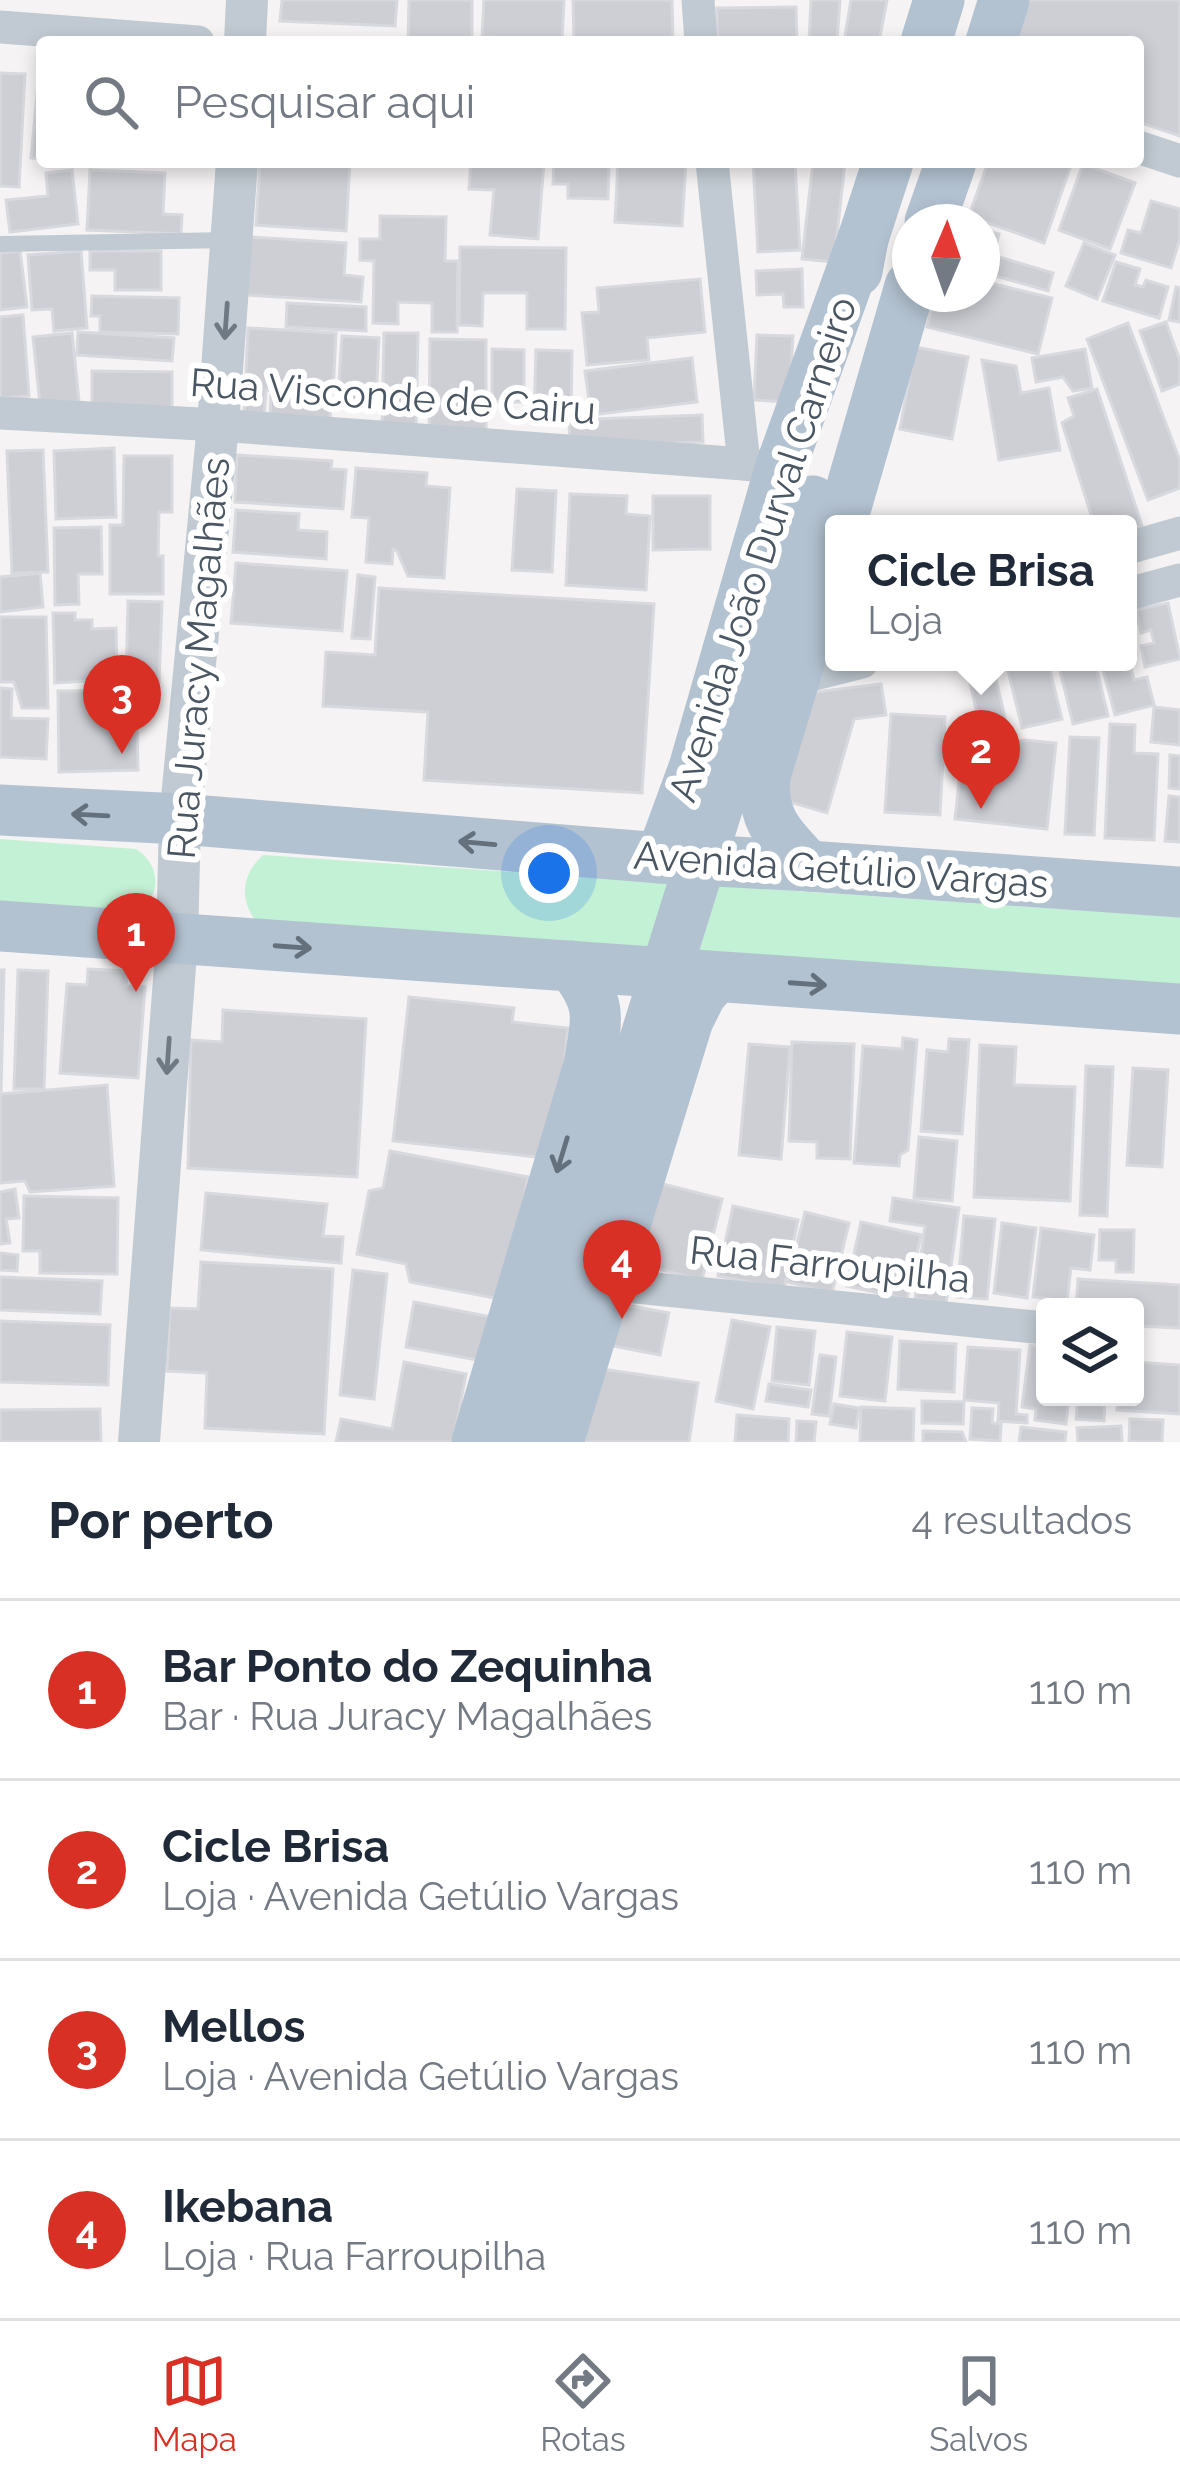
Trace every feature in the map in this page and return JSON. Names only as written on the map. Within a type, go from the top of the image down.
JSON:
[{"type":"main road","points":[[928,36],[939,0]]},
{"type":"main road","points":[[993,36],[1004,0]]},
{"type":"main road","name":"Avenida João Durval Carneiro","points":[[528,1442],[547,1353],[886,168]]},
{"type":"main road","points":[[937,204],[949,168]]},
{"type":"main road","name":"Avenida João Durval Carneiro","points":[[661,858],[795,489],[892,309]]},
{"type":"main road","name":"Avenida João Durval Carneiro","points":[[795,489],[895,312]]},
{"type":"main road","name":"Avenida João Durval Carneiro","points":[[808,866],[780,836],[766,813],[763,794],[765,776],[813,646],[825,590]]},
{"type":"main road","points":[[694,768],[706,792],[730,800],[744,795],[765,776]]},
{"type":"main road","name":"Avenida Getúlio Vargas","points":[[0,810],[1180,892]]},
{"type":"main road","points":[[0,926],[1180,1009]]},
{"type":"main road","points":[[477,1442],[589,1065],[595,1004],[589,987],[572,966]]},
{"type":"main road","points":[[558,1442],[688,1020],[701,994],[716,978]]},
{"type":"main road","points":[[589,1065],[627,1059],[648,1070],[658,1084],[661,1103]]},
{"type":"main road","name":"Avenida João Durval Carneiro","points":[[512,1442],[547,1353]]},
{"type":"street","points":[[245,36],[248,0]]},
{"type":"street","points":[[698,0],[701,36]]},
{"type":"street","points":[[0,27],[119,36]]},
{"type":"street","points":[[1144,149],[1180,161]]},
{"type":"street","name":"Rua Juracy Magalhães","points":[[139,1442],[177,940],[180,819],[218,425],[237,168]]},
{"type":"street","points":[[714,168],[795,489]]},
{"type":"street","name":"Rua Visconde de Cairu","points":[[0,413],[218,425],[795,489]]},
{"type":"street","points":[[1137,545],[1180,533]]},
{"type":"street","points":[[1137,592],[1180,580]]},
{"type":"street","name":"Rua Farroupilha","points":[[606,1284],[1036,1327]]},
{"type":"lane","points":[[0,244],[233,240]]},
{"type":"green space","points":[[0,839],[136,849],[154,872],[155,889],[138,913],[0,904]]},
{"type":"green space","points":[[263,855],[1180,917],[1180,989],[262,928],[249,910],[245,891],[249,872]]},
{"type":"building","points":[[282,0],[397,0],[395,26],[280,21]]},
{"type":"building","points":[[409,0],[472,0],[472,36],[408,36]]},
{"type":"building","points":[[484,0],[564,0],[562,36],[482,36]]},
{"type":"building","points":[[573,0],[672,0],[673,36],[574,36]]},
{"type":"building","points":[[811,0],[840,0],[837,36],[809,36]]},
{"type":"building","points":[[851,0],[887,0],[880,36],[845,36]]},
{"type":"building","points":[[1020,0],[1180,0],[1180,136],[1144,124],[1144,36],[1008,36]]},
{"type":"building","points":[[796,7],[797,36],[717,36],[717,8]]},
{"type":"building","points":[[0,73],[25,74],[19,187],[0,186]]},
{"type":"building","points":[[36,105],[36,158],[31,158]]},
{"type":"building","points":[[260,168],[350,168],[346,231],[256,225]]},
{"type":"building","points":[[471,168],[544,168],[538,239],[490,235],[494,190],[469,189]]},
{"type":"building","points":[[554,168],[609,168],[608,199],[568,198],[568,184],[553,184]]},
{"type":"building","points":[[618,168],[686,168],[682,226],[615,222]]},
{"type":"building","points":[[753,168],[795,168],[800,250],[758,252]]},
{"type":"building","points":[[812,168],[844,168],[834,262],[802,259]]},
{"type":"building","points":[[986,168],[1070,168],[1044,243],[1000,227],[1000,204],[973,204]]},
{"type":"building","points":[[1082,168],[1135,183],[1110,249],[1059,230]]},
{"type":"building","points":[[72,170],[78,224],[10,232],[6,200],[48,196],[46,173]]},
{"type":"building","points":[[90,170],[165,173],[163,214],[182,215],[181,234],[87,230]]},
{"type":"building","points":[[1151,201],[1180,209],[1180,238],[1171,268],[1121,253],[1128,230],[1141,233]]},
{"type":"building","points":[[380,216],[446,217],[445,261],[458,261],[457,332],[432,332],[432,303],[398,302],[398,324],[373,323],[374,261],[360,260],[360,239],[380,239]]},
{"type":"building","points":[[250,237],[346,243],[344,275],[363,277],[361,302],[247,295]]},
{"type":"building","points":[[1084,243],[1115,255],[1097,299],[1066,286]]},
{"type":"building","points":[[460,247],[566,248],[565,329],[527,329],[527,293],[483,293],[482,326],[459,325]]},
{"type":"building","points":[[20,251],[27,307],[0,310],[0,253]]},
{"type":"building","points":[[81,251],[87,328],[54,331],[52,309],[32,310],[28,255]]},
{"type":"building","points":[[90,251],[161,251],[161,290],[115,290],[115,270],[90,270]]},
{"type":"building","points":[[1000,257],[1053,273],[1048,291],[1000,277]]},
{"type":"building","points":[[1116,262],[1140,269],[1135,285],[1143,287],[1146,280],[1168,287],[1159,318],[1103,301]]},
{"type":"building","points":[[802,269],[803,307],[784,307],[783,294],[757,295],[756,271]]},
{"type":"building","points":[[700,279],[705,332],[647,338],[649,360],[587,365],[582,313],[599,312],[597,288]]},
{"type":"building","points":[[1000,285],[1052,298],[1038,354],[927,327],[931,312],[1000,312]]},
{"type":"building","points":[[1176,287],[1180,288],[1180,322],[1169,320]]},
{"type":"building","points":[[92,296],[179,298],[178,334],[100,332],[100,316],[91,316]]},
{"type":"building","points":[[287,303],[366,307],[366,331],[286,327]]},
{"type":"building","points":[[23,315],[29,396],[0,398],[0,317]]},
{"type":"building","points":[[1166,322],[1180,361],[1180,384],[1162,391],[1140,331]]},
{"type":"building","points":[[1128,323],[1180,461],[1180,488],[1148,500],[1087,339]]},
{"type":"building","points":[[248,328],[336,333],[333,393],[266,390],[264,418],[244,417]]},
{"type":"building","points":[[78,332],[174,338],[172,361],[77,355]]},
{"type":"building","points":[[72,333],[79,401],[40,404],[33,337]]},
{"type":"building","points":[[384,333],[418,333],[416,430],[382,429]]},
{"type":"building","points":[[757,335],[793,336],[789,402],[754,400]]},
{"type":"building","points":[[342,336],[379,338],[376,401],[338,398]]},
{"type":"building","points":[[430,339],[486,340],[486,435],[429,435]]},
{"type":"building","points":[[915,347],[968,357],[952,439],[900,429]]},
{"type":"building","points":[[492,349],[524,350],[524,402],[492,402]]},
{"type":"building","points":[[1085,349],[1092,388],[1073,391],[1063,377],[1036,382],[1032,358]]},
{"type":"building","points":[[536,350],[572,351],[571,413],[557,413],[556,422],[534,421]]},
{"type":"building","points":[[692,358],[697,402],[591,415],[585,371]]},
{"type":"building","points":[[982,360],[1016,366],[1021,393],[1049,388],[1060,450],[999,460]]},
{"type":"building","points":[[92,371],[172,372],[172,410],[92,409]]},
{"type":"building","points":[[1097,389],[1142,526],[1137,528],[1137,515],[1091,515],[1062,423],[1074,416],[1068,398]]},
{"type":"building","points":[[271,395],[331,399],[330,422],[270,418]]},
{"type":"building","points":[[702,415],[703,442],[570,447],[569,420]]},
{"type":"building","points":[[114,448],[116,517],[56,519],[54,451]]},
{"type":"building","points":[[43,450],[48,572],[12,573],[7,451]]},
{"type":"building","points":[[237,455],[332,461],[331,469],[346,470],[343,509],[235,502]]},
{"type":"building","points":[[124,456],[172,456],[172,512],[159,512],[163,594],[110,594],[110,525],[123,525]]},
{"type":"building","points":[[356,468],[427,473],[426,486],[450,488],[444,578],[408,576],[393,549],[392,564],[366,562],[369,518],[352,517]]},
{"type":"building","points":[[517,489],[556,491],[552,572],[512,570]]},
{"type":"building","points":[[570,494],[627,496],[626,514],[650,516],[646,590],[566,585]]},
{"type":"building","points":[[653,496],[710,496],[710,549],[653,550]]},
{"type":"building","points":[[236,510],[299,514],[298,530],[327,532],[326,559],[233,552]]},
{"type":"building","points":[[101,527],[102,574],[78,574],[79,604],[55,605],[54,528]]},
{"type":"building","points":[[236,563],[347,571],[342,631],[231,623]]},
{"type":"building","points":[[40,573],[43,607],[0,612],[0,577]]},
{"type":"building","points":[[358,575],[375,577],[370,639],[352,638]]},
{"type":"building","points":[[379,588],[654,604],[642,793],[424,780],[428,712],[323,706],[326,652],[375,655]]},
{"type":"building","points":[[128,601],[162,602],[159,683],[126,682]]},
{"type":"building","points":[[1168,603],[1180,659],[1145,667],[1141,646],[1154,643],[1151,630],[1141,633],[1137,610]]},
{"type":"building","points":[[53,613],[75,613],[75,620],[92,620],[92,629],[116,628],[117,674],[55,683]]},
{"type":"building","points":[[0,617],[46,617],[48,708],[22,708],[14,682],[0,682]]},
{"type":"building","points":[[967,671],[994,671],[1009,735],[984,742]]},
{"type":"building","points":[[1008,671],[1050,671],[1062,719],[1022,728]]},
{"type":"building","points":[[1060,671],[1097,671],[1108,716],[1073,724]]},
{"type":"building","points":[[1103,671],[1132,671],[1134,680],[1147,677],[1154,705],[1115,715]]},
{"type":"building","points":[[881,684],[886,715],[854,719],[827,813],[776,798],[807,693]]},
{"type":"building","points":[[0,688],[12,689],[11,718],[48,719],[46,759],[0,757]]},
{"type":"building","points":[[136,690],[138,770],[59,772],[58,691]]},
{"type":"building","points":[[1154,707],[1180,710],[1180,745],[1151,742]]},
{"type":"building","points":[[891,714],[945,717],[940,815],[885,812]]},
{"type":"building","points":[[1110,724],[1135,725],[1134,753],[1158,754],[1154,840],[1105,838]]},
{"type":"building","points":[[1070,737],[1099,738],[1094,835],[1065,834]]},
{"type":"building","points":[[1024,740],[1056,743],[1047,829],[955,819],[963,747],[991,750]]},
{"type":"building","points":[[1170,755],[1180,756],[1180,789],[1169,788]]},
{"type":"building","points":[[1169,796],[1180,797],[1180,842],[1165,841]]},
{"type":"building","points":[[88,969],[127,971],[126,986],[145,987],[138,1078],[60,1073],[67,984],[87,985]]},
{"type":"building","points":[[0,970],[4,970],[1,1091],[0,1091]]},
{"type":"building","points":[[18,970],[48,971],[44,1089],[14,1089]]},
{"type":"building","points":[[409,997],[514,1008],[512,1022],[568,1028],[554,1159],[393,1141]]},
{"type":"building","points":[[223,1010],[366,1019],[357,1177],[188,1168],[191,1040],[222,1042]]},
{"type":"building","points":[[903,1038],[917,1040],[908,1150],[900,1155],[899,1166],[854,1163],[863,1046],[902,1049]]},
{"type":"building","points":[[949,1039],[969,1040],[962,1134],[921,1131],[927,1050],[948,1052]]},
{"type":"building","points":[[792,1042],[854,1044],[850,1159],[817,1158],[817,1142],[789,1141]]},
{"type":"building","points":[[749,1044],[790,1047],[781,1159],[739,1155]]},
{"type":"building","points":[[980,1045],[1016,1047],[1014,1085],[1075,1087],[1070,1201],[974,1197]]},
{"type":"building","points":[[1086,1066],[1113,1067],[1107,1216],[1080,1215]]},
{"type":"building","points":[[1133,1068],[1168,1070],[1162,1167],[1127,1165]]},
{"type":"building","points":[[107,1085],[114,1186],[30,1192],[25,1181],[0,1183],[0,1094]]},
{"type":"building","points":[[919,1137],[957,1141],[952,1201],[914,1198]]},
{"type":"building","points":[[390,1151],[528,1177],[505,1300],[410,1282],[406,1264],[357,1254],[369,1191],[383,1188]]},
{"type":"building","points":[[659,1183],[722,1199],[702,1280],[638,1264]]},
{"type":"building","points":[[15,1189],[19,1218],[6,1219],[10,1243],[0,1244],[0,1192]]},
{"type":"building","points":[[206,1193],[327,1204],[323,1236],[343,1237],[341,1263],[201,1250]]},
{"type":"building","points":[[24,1196],[118,1198],[117,1274],[40,1273],[40,1251],[23,1251]]},
{"type":"building","points":[[893,1198],[959,1208],[946,1303],[915,1299],[925,1226],[890,1221]]},
{"type":"building","points":[[733,1206],[798,1220],[784,1289],[718,1276]]},
{"type":"building","points":[[805,1212],[849,1223],[832,1293],[787,1282]]},
{"type":"building","points":[[964,1216],[995,1219],[987,1299],[957,1297]]},
{"type":"building","points":[[861,1222],[921,1235],[907,1299],[847,1286]]},
{"type":"building","points":[[1002,1223],[1036,1228],[1027,1298],[994,1293]]},
{"type":"building","points":[[1041,1228],[1094,1235],[1090,1270],[1071,1268],[1067,1298],[1033,1297]]},
{"type":"building","points":[[1100,1230],[1134,1230],[1133,1272],[1116,1272],[1116,1260],[1099,1260]]},
{"type":"building","points":[[0,1253],[18,1255],[17,1271],[0,1270]]},
{"type":"building","points":[[201,1262],[333,1269],[324,1434],[205,1428],[207,1373],[167,1371],[170,1308],[198,1309]]},
{"type":"building","points":[[353,1270],[387,1274],[374,1399],[340,1395]]},
{"type":"building","points":[[0,1277],[102,1281],[100,1314],[0,1310]]},
{"type":"building","points":[[1078,1279],[1180,1285],[1180,1328],[1144,1326],[1144,1298],[1077,1298]]},
{"type":"building","points":[[414,1302],[491,1317],[483,1361],[406,1347]]},
{"type":"building","points":[[616,1303],[669,1313],[660,1355],[608,1345]]},
{"type":"building","points":[[732,1320],[770,1327],[753,1409],[716,1401]]},
{"type":"building","points":[[0,1321],[110,1325],[108,1385],[0,1382]]},
{"type":"building","points":[[777,1327],[815,1331],[809,1385],[772,1381]]},
{"type":"building","points":[[847,1332],[892,1337],[885,1401],[840,1396]]},
{"type":"building","points":[[900,1341],[956,1344],[954,1392],[898,1389]]},
{"type":"building","points":[[1030,1345],[1036,1346],[1036,1406],[1068,1406],[1066,1424],[1035,1420],[1036,1409],[1022,1407]]},
{"type":"building","points":[[968,1347],[1020,1350],[1016,1414],[1027,1415],[1027,1423],[998,1421],[999,1403],[964,1400]]},
{"type":"building","points":[[820,1355],[836,1357],[829,1416],[812,1414]]},
{"type":"building","points":[[404,1362],[466,1374],[453,1442],[336,1442],[341,1419],[392,1429]]},
{"type":"building","points":[[1144,1363],[1180,1365],[1180,1414],[1117,1410],[1117,1406],[1144,1406]]},
{"type":"building","points":[[595,1368],[698,1383],[689,1442],[584,1442]]},
{"type":"building","points":[[769,1384],[811,1390],[808,1407],[766,1401]]},
{"type":"building","points":[[922,1401],[964,1402],[963,1424],[922,1423]]},
{"type":"building","points":[[834,1404],[859,1408],[856,1428],[830,1424]]},
{"type":"building","points":[[1077,1406],[1105,1406],[1104,1421],[1076,1419]]},
{"type":"building","points":[[861,1407],[914,1409],[913,1442],[860,1442]]},
{"type":"building","points":[[972,1408],[993,1409],[992,1423],[1001,1424],[1000,1441],[970,1439]]},
{"type":"building","points":[[100,1409],[101,1442],[0,1442],[0,1410]]},
{"type":"building","points":[[737,1415],[789,1419],[788,1442],[735,1442]]},
{"type":"building","points":[[1130,1419],[1163,1420],[1162,1442],[1129,1442]]},
{"type":"building","points":[[797,1421],[816,1422],[814,1442],[796,1442]]},
{"type":"building","points":[[1121,1426],[1122,1442],[1078,1442],[1077,1428]]},
{"type":"building","points":[[1021,1427],[1066,1432],[1065,1442],[1019,1442]]},
{"type":"building","points":[[923,1431],[962,1432],[966,1442],[923,1442]]},
{"type":"place","name":"Mellos","points":[[122,754]]},
{"type":"place","name":"Cicle Brisa","points":[[981,809]]},
{"type":"place","name":"Bar Ponto do Zequinha","points":[[136,992]]},
{"type":"place","name":"Ikebana","points":[[622,1319]]}]
